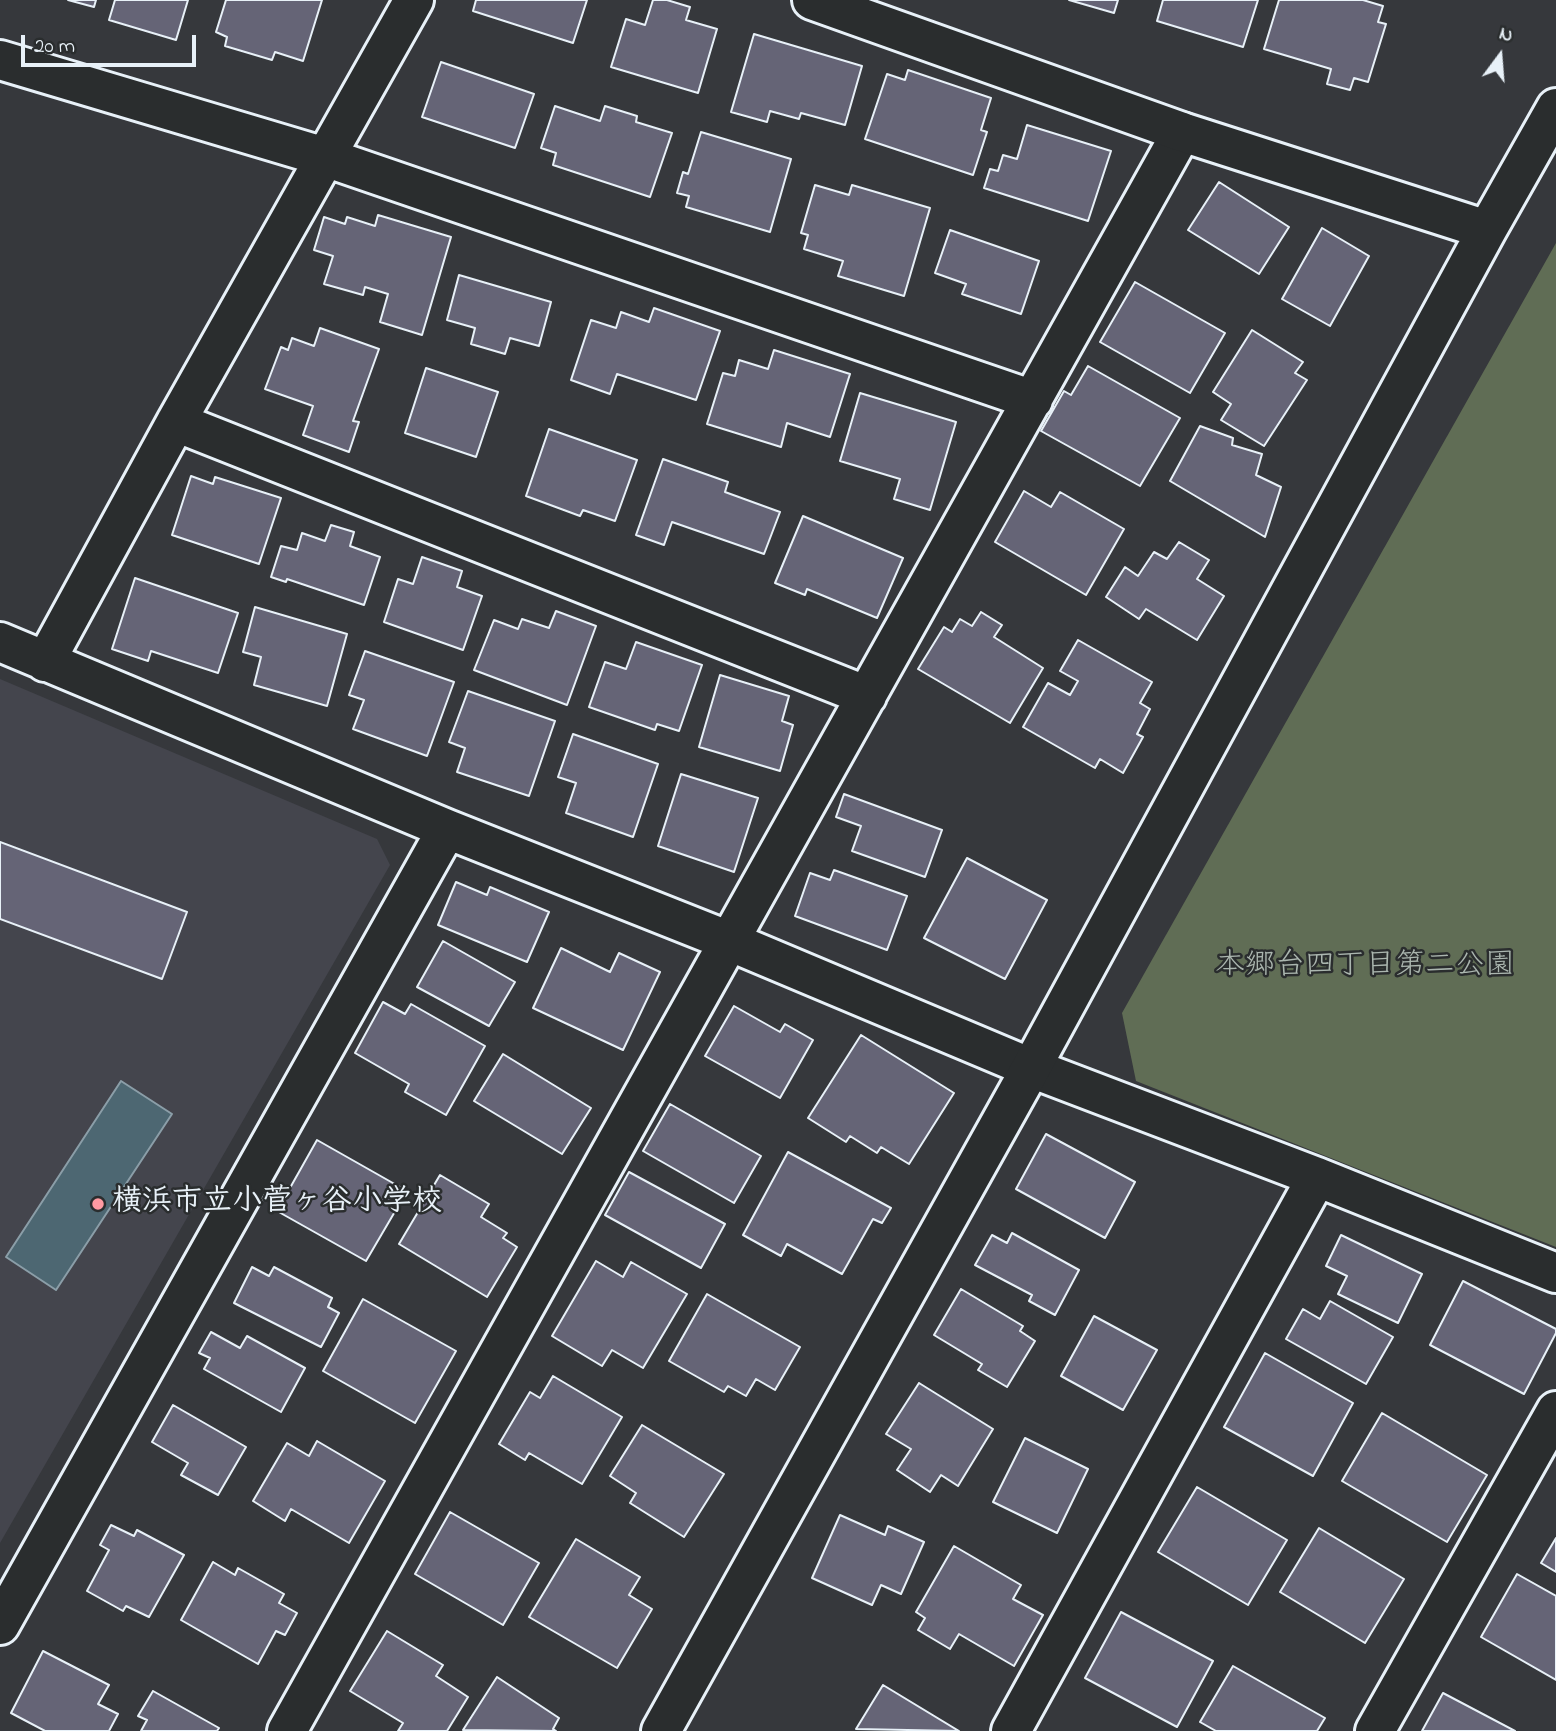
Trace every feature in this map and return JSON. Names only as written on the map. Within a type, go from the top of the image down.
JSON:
[{"type":"street","points":[[45,662],[176,422],[414,0]]},
{"type":"street","points":[[812,0],[1182,132],[1487,230]]},
{"type":"street","points":[[0,60],[325,157],[1033,400]]},
{"type":"street","points":[[661,1731],[1031,1068],[1556,108]]},
{"type":"street","points":[[287,1731],[1182,132]]},
{"type":"street","points":[[176,422],[867,696]]},
{"type":"street","points":[[0,642],[447,829],[729,941],[1031,1068],[1317,1177],[1556,1273]]},
{"type":"street","points":[[0,1625],[447,829]]},
{"type":"street","points":[[1011,1731],[1317,1177]]},
{"type":"street","points":[[1375,1731],[1556,1411]]},
{"type":"shaded area","name":"横浜市立小菅ヶ谷小学校","points":[[0,679],[377,839],[390,865],[0,1543]]},
{"type":"green space","name":"本郷台四丁目第二公園","points":[[1556,243],[1556,1247],[1136,1081],[1122,1013]]},
{"type":"water","points":[[121,1081],[172,1114],[56,1290],[6,1257]]},
{"type":"building","points":[[68,0],[96,0],[94,7]]},
{"type":"building","points":[[115,0],[188,0],[176,40],[109,20]]},
{"type":"building","points":[[226,0],[322,0],[303,61],[275,52],[272,60],[225,46],[227,37],[216,32]]},
{"type":"building","points":[[476,0],[587,0],[573,43],[473,11]]},
{"type":"building","points":[[653,0],[667,0],[690,7],[686,20],[717,29],[698,93],[611,67],[626,19],[645,25]]},
{"type":"building","points":[[1069,0],[1118,0],[1114,13]]},
{"type":"building","points":[[1163,0],[1258,0],[1243,47],[1157,21]]},
{"type":"building","points":[[1279,0],[1363,0],[1383,6],[1378,22],[1386,24],[1368,82],[1354,78],[1350,90],[1327,84],[1331,69],[1264,49]]},
{"type":"building","points":[[754,34],[862,66],[845,125],[801,113],[799,119],[770,111],[767,122],[731,112]]},
{"type":"building","points":[[441,62],[534,94],[515,148],[422,117]]},
{"type":"building","points":[[908,70],[991,98],[981,130],[987,132],[973,175],[865,139],[887,74],[905,80]]},
{"type":"building","points":[[555,106],[600,121],[605,106],[637,116],[636,122],[672,133],[650,197],[553,165],[556,153],[541,148]]},
{"type":"building","points":[[1027,125],[1111,151],[1088,221],[984,188],[990,169],[998,171],[1003,155],[1017,159]]},
{"type":"building","points":[[701,132],[791,159],[770,232],[686,207],[689,196],[677,193],[683,172],[688,174]]},
{"type":"building","points":[[1219,182],[1289,227],[1259,274],[1188,230]]},
{"type":"building","points":[[815,185],[849,195],[852,185],[930,208],[904,296],[838,276],[843,261],[804,249],[808,235],[801,233]]},
{"type":"building","points":[[378,215],[451,237],[422,335],[380,322],[388,294],[365,287],[363,295],[324,284],[333,256],[314,250],[324,217],[345,224],[347,217],[375,226]]},
{"type":"building","points":[[1322,228],[1369,256],[1330,326],[1282,299]]},
{"type":"building","points":[[950,230],[1039,261],[1021,314],[962,294],[966,284],[935,273]]},
{"type":"building","points":[[459,275],[551,302],[539,346],[510,338],[505,354],[471,344],[475,328],[447,320]]},
{"type":"building","points":[[1135,282],[1225,333],[1190,393],[1100,342]]},
{"type":"building","points":[[654,308],[720,331],[696,400],[617,374],[610,394],[571,380],[591,320],[616,328],[621,312],[649,322]]},
{"type":"building","points":[[320,328],[379,349],[353,421],[359,422],[349,452],[303,435],[313,406],[265,389],[281,347],[288,350],[292,338],[314,346]]},
{"type":"building","points":[[1252,330],[1303,362],[1295,373],[1307,380],[1264,446],[1221,420],[1231,404],[1213,392]]},
{"type":"building","points":[[774,350],[850,374],[830,437],[787,423],[781,447],[707,424],[723,373],[735,376],[739,360],[768,369]]},
{"type":"building","points":[[1088,366],[1180,418],[1140,486],[1041,431],[1064,391],[1071,395]]},
{"type":"building","points":[[426,368],[498,392],[476,457],[405,433]]},
{"type":"building","points":[[860,393],[956,422],[930,510],[894,499],[900,479],[840,461]]},
{"type":"building","points":[[1200,426],[1233,438],[1232,445],[1262,454],[1256,475],[1281,487],[1265,537],[1170,481]]},
{"type":"building","points":[[549,429],[637,460],[615,521],[583,510],[580,516],[526,496]]},
{"type":"building","points":[[663,459],[728,482],[725,492],[780,512],[764,554],[672,522],[664,545],[636,535]]},
{"type":"building","points":[[191,476],[213,484],[215,477],[281,498],[259,564],[172,535]]},
{"type":"building","points":[[1024,491],[1051,507],[1060,492],[1124,529],[1086,595],[995,542]]},
{"type":"building","points":[[803,516],[903,558],[877,618],[807,589],[805,595],[775,583]]},
{"type":"building","points":[[331,525],[354,532],[350,546],[380,557],[364,605],[287,579],[286,582],[271,577],[281,546],[297,550],[302,533],[325,541]]},
{"type":"building","points":[[1179,542],[1209,560],[1197,579],[1224,596],[1197,640],[1146,609],[1139,619],[1106,597],[1125,567],[1138,576],[1154,552],[1167,559]]},
{"type":"building","points":[[422,557],[462,571],[457,587],[482,596],[463,650],[384,622],[398,579],[413,584]]},
{"type":"building","points":[[135,578],[238,613],[218,673],[151,651],[148,661],[112,649]]},
{"type":"building","points":[[255,607],[347,634],[327,706],[254,685],[261,657],[243,652]]},
{"type":"building","points":[[556,611],[596,626],[567,705],[474,670],[494,620],[518,629],[522,619],[549,628]]},
{"type":"building","points":[[981,612],[1002,625],[994,637],[1043,668],[1010,723],[918,669],[944,627],[952,632],[960,619],[972,626]]},
{"type":"building","points":[[1078,640],[1152,682],[1140,703],[1150,709],[1137,734],[1143,737],[1123,773],[1100,759],[1095,768],[1023,727],[1048,683],[1070,695],[1078,681],[1060,671]]},
{"type":"building","points":[[636,642],[702,665],[679,731],[657,724],[655,730],[589,707],[605,662],[626,669]]},
{"type":"building","points":[[365,651],[454,682],[427,756],[353,729],[364,700],[349,695]]},
{"type":"building","points":[[720,675],[789,696],[782,721],[793,725],[780,771],[699,747]]},
{"type":"building","points":[[468,691],[555,721],[529,796],[457,772],[465,748],[449,742]]},
{"type":"building","points":[[573,734],[658,764],[633,837],[566,813],[576,783],[558,777]]},
{"type":"building","points":[[681,774],[758,798],[734,872],[658,846]]},
{"type":"building","points":[[844,794],[942,830],[925,877],[852,851],[861,826],[836,817]]},
{"type":"building","points":[[0,842],[187,912],[162,979],[0,919]]},
{"type":"building","points":[[967,858],[1047,900],[1005,979],[924,938]]},
{"type":"building","points":[[834,870],[907,896],[887,950],[795,916],[810,873],[830,880]]},
{"type":"building","points":[[456,882],[487,895],[490,887],[549,912],[527,962],[438,925]]},
{"type":"building","points":[[443,941],[515,982],[489,1026],[417,987]]},
{"type":"building","points":[[561,948],[610,972],[619,953],[660,972],[623,1050],[533,1008]]},
{"type":"building","points":[[383,1002],[405,1014],[411,1004],[485,1046],[446,1115],[405,1092],[409,1084],[355,1053]]},
{"type":"building","points":[[734,1006],[780,1032],[785,1024],[813,1040],[780,1098],[705,1056]]},
{"type":"building","points":[[861,1035],[954,1093],[909,1164],[881,1147],[877,1153],[850,1136],[846,1142],[808,1118]]},
{"type":"building","points":[[503,1054],[591,1108],[562,1154],[474,1101]]},
{"type":"building","points":[[670,1104],[761,1156],[734,1203],[643,1151]]},
{"type":"building","points":[[1046,1134],[1135,1182],[1105,1238],[1016,1189]]},
{"type":"building","points":[[317,1140],[407,1191],[366,1261],[277,1211]]},
{"type":"building","points":[[788,1152],[891,1208],[882,1223],[873,1219],[842,1274],[787,1244],[781,1256],[743,1235]]},
{"type":"building","points":[[629,1172],[725,1224],[701,1268],[605,1215]]},
{"type":"building","points":[[440,1175],[489,1204],[481,1217],[507,1233],[503,1238],[517,1247],[487,1297],[399,1244]]},
{"type":"building","points":[[1012,1233],[1079,1270],[1055,1315],[1029,1301],[1032,1295],[975,1265],[992,1235],[1007,1243]]},
{"type":"building","points":[[1341,1235],[1422,1274],[1398,1323],[1338,1294],[1347,1276],[1326,1266]]},
{"type":"building","points":[[596,1261],[623,1277],[631,1262],[687,1294],[643,1368],[612,1350],[602,1366],[552,1336]]},
{"type":"building","points":[[252,1267],[269,1276],[274,1267],[332,1298],[328,1307],[339,1313],[321,1347],[234,1303]]},
{"type":"building","points":[[1463,1281],[1556,1329],[1524,1394],[1430,1345]]},
{"type":"building","points":[[961,1289],[1023,1326],[1020,1331],[1035,1341],[1007,1387],[978,1370],[982,1364],[934,1335]]},
{"type":"building","points":[[707,1294],[800,1347],[775,1390],[756,1379],[746,1396],[728,1386],[724,1392],[669,1361]]},
{"type":"building","points":[[363,1299],[456,1351],[415,1423],[323,1371]]},
{"type":"building","points":[[1330,1301],[1393,1337],[1366,1384],[1286,1339],[1303,1309],[1320,1319]]},
{"type":"building","points":[[1094,1316],[1157,1350],[1123,1410],[1061,1376]]},
{"type":"building","points":[[211,1332],[240,1348],[247,1336],[305,1368],[281,1412],[204,1369],[210,1358],[199,1353]]},
{"type":"building","points":[[1265,1353],[1353,1403],[1313,1476],[1224,1427]]},
{"type":"building","points":[[553,1376],[622,1417],[582,1484],[529,1453],[525,1460],[499,1444],[530,1392],[540,1398]]},
{"type":"building","points":[[919,1383],[993,1429],[958,1486],[941,1475],[930,1492],[897,1470],[911,1449],[886,1434]]},
{"type":"building","points":[[173,1405],[246,1447],[218,1495],[181,1475],[188,1463],[152,1442]]},
{"type":"building","points":[[1382,1413],[1487,1475],[1447,1542],[1342,1481]]},
{"type":"building","points":[[642,1425],[724,1474],[684,1537],[630,1503],[636,1493],[610,1476]]},
{"type":"building","points":[[1025,1438],[1088,1469],[1057,1533],[993,1502]]},
{"type":"building","points":[[317,1441],[385,1481],[349,1543],[291,1509],[285,1521],[253,1501],[287,1443],[309,1456]]},
{"type":"building","points":[[1197,1487],[1287,1540],[1248,1605],[1158,1552]]},
{"type":"building","points":[[450,1512],[539,1563],[503,1625],[415,1574]]},
{"type":"building","points":[[840,1515],[885,1535],[888,1526],[924,1542],[901,1594],[881,1585],[872,1605],[812,1578]]},
{"type":"building","points":[[111,1525],[134,1536],[137,1530],[184,1555],[149,1617],[126,1606],[123,1611],[87,1591],[109,1550],[100,1545]]},
{"type":"building","points":[[1319,1528],[1404,1579],[1365,1643],[1280,1592]]},
{"type":"building","points":[[1556,1538],[1556,1572],[1541,1563]]},
{"type":"building","points":[[576,1539],[640,1577],[629,1595],[652,1609],[617,1668],[529,1617]]},
{"type":"building","points":[[954,1546],[1021,1585],[1013,1599],[1043,1615],[1014,1666],[959,1634],[950,1649],[918,1630],[925,1618],[916,1612]]},
{"type":"building","points":[[213,1562],[235,1575],[238,1568],[284,1594],[279,1603],[297,1613],[285,1635],[276,1631],[258,1664],[181,1620]]},
{"type":"building","points":[[1517,1574],[1556,1596],[1556,1680],[1481,1637]]},
{"type":"building","points":[[1121,1612],[1213,1661],[1177,1727],[1085,1678]]},
{"type":"building","points":[[387,1631],[443,1665],[436,1676],[468,1697],[447,1731],[398,1731],[403,1723],[350,1691]]},
{"type":"building","points":[[43,1651],[109,1685],[98,1704],[118,1714],[109,1731],[45,1731],[11,1713]]},
{"type":"building","points":[[1233,1666],[1325,1718],[1317,1731],[1216,1731],[1200,1722]]},
{"type":"building","points":[[497,1677],[559,1718],[553,1729],[556,1731],[463,1730]]},
{"type":"building","points":[[883,1685],[959,1731],[856,1729]]},
{"type":"building","points":[[153,1691],[219,1728],[217,1731],[141,1731],[147,1720],[138,1716]]},
{"type":"building","points":[[1443,1693],[1515,1731],[1422,1731]]},
{"type":"place","name":"横浜市立小菅ヶ谷小学校","points":[[98,1204]]}]
